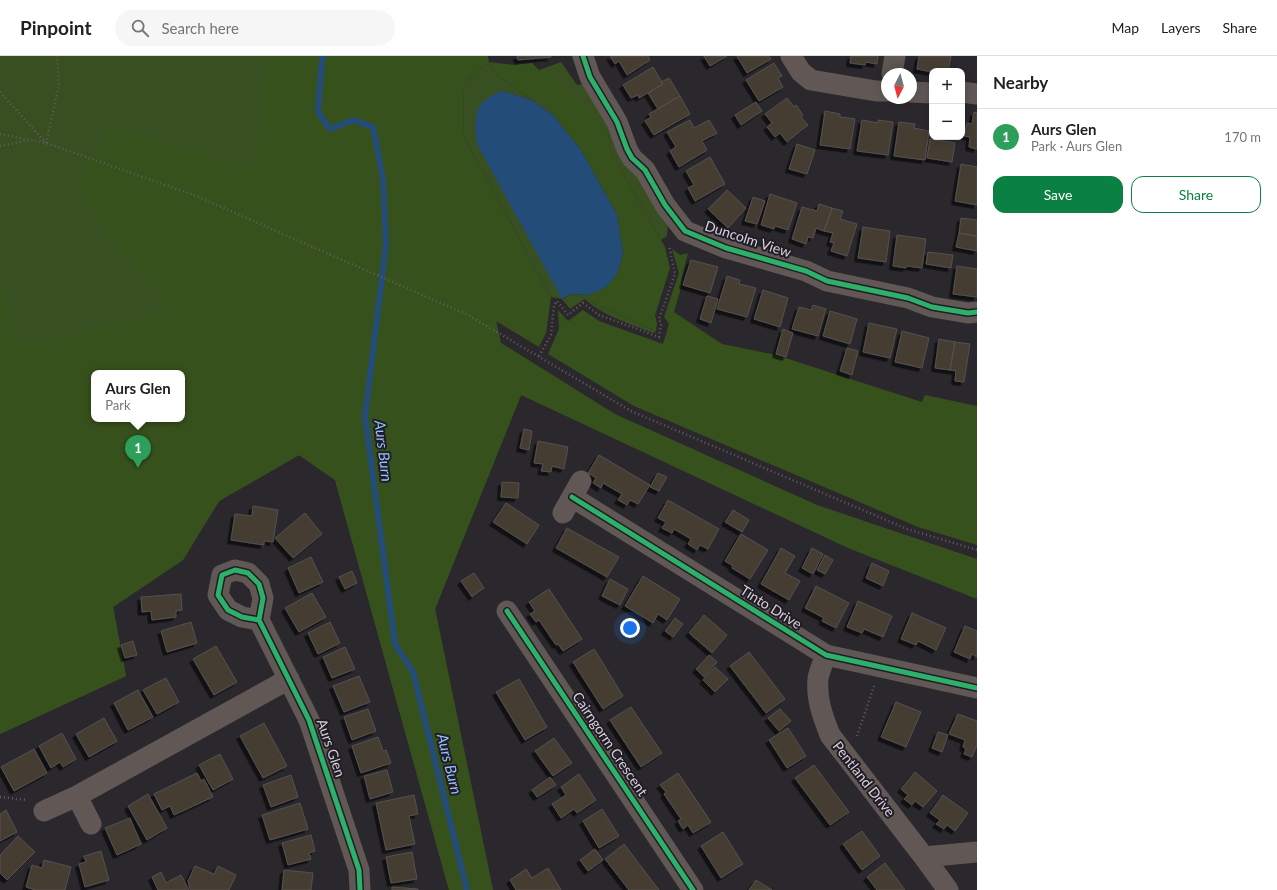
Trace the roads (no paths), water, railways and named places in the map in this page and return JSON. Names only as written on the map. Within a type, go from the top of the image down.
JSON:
[{"type":"street","name":"Duncolm View","points":[[583,56],[590,77],[617,122],[632,158],[645,170],[665,205],[685,231],[726,248],[806,271],[827,281],[908,298],[932,307],[968,313],[977,312]]},
{"type":"street","points":[[791,56],[801,72],[811,80],[876,92],[881,92]]},
{"type":"street","points":[[893,68],[895,56]]},
{"type":"street","points":[[917,92],[929,93]]},
{"type":"street","points":[[965,92],[977,94]]},
{"type":"street","name":"Tinto Drive","points":[[572,497],[826,655],[977,688]]},
{"type":"street","name":"Cairngorm Crescent","points":[[507,611],[524,646],[693,890]]},
{"type":"street","name":"Aurs Glen","points":[[259,620],[309,720],[360,870],[360,890]]},
{"type":"street","name":"Pentland Drive","points":[[826,655],[819,678],[818,693],[821,712],[830,735],[948,890]]},
{"type":"street","points":[[44,811],[77,796],[289,679]]},
{"type":"street","points":[[77,796],[91,824]]},
{"type":"street","points":[[924,857],[977,852]]},
{"type":"water","points":[[502,91],[532,100],[553,115],[581,150],[617,215],[623,253],[617,274],[606,287],[588,295],[571,294],[562,299],[478,146],[475,128],[477,112],[486,100]]},
{"type":"waterway","name":"Aurs Burn","points":[[324,56],[322,60],[318,112],[330,129],[353,120],[373,127],[383,179],[386,244],[365,416],[395,644],[413,672],[467,890]]},
{"type":"place","name":"Aurs Glen","points":[[138,468]]}]
